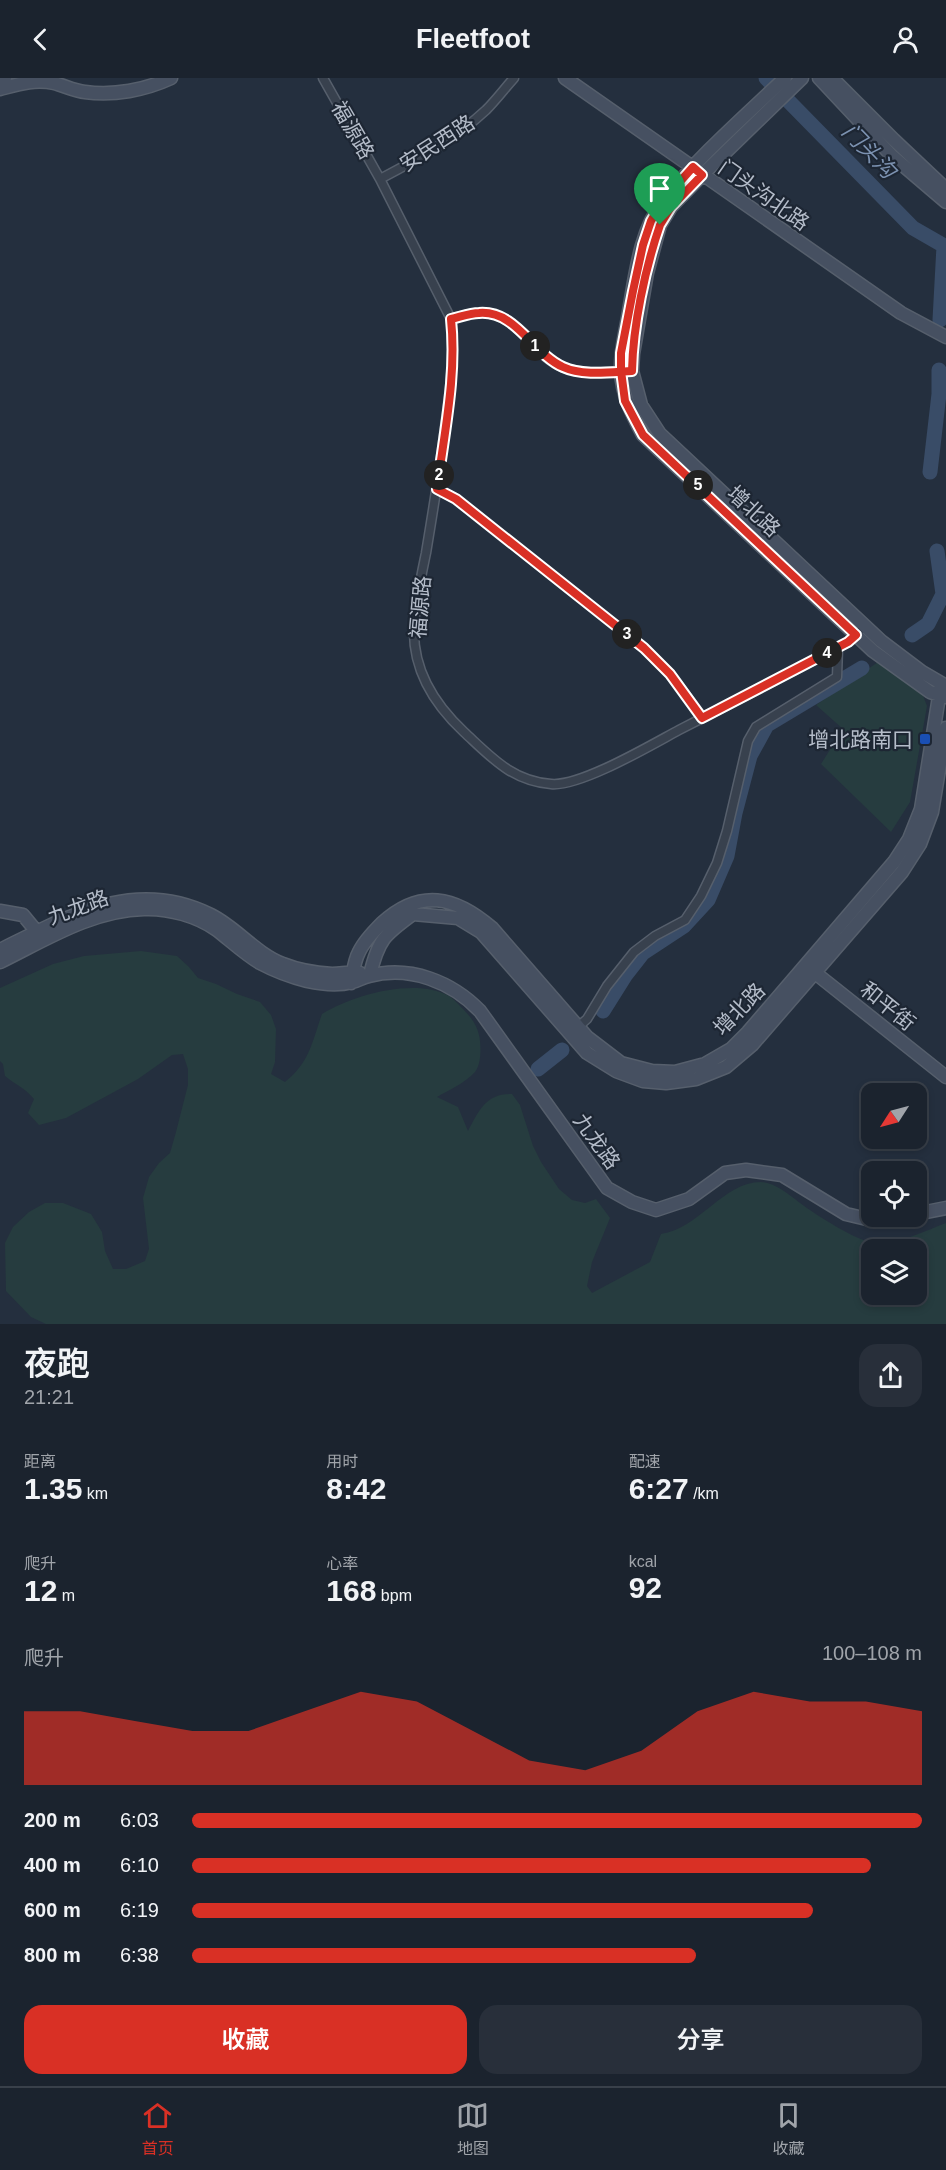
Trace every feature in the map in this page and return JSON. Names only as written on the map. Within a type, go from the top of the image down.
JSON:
[{"type":"street","points":[[0,80],[5,78]]},
{"type":"street","points":[[0,89],[28,81],[52,80],[79,85],[129,86],[150,78]]},
{"type":"street","points":[[52,80],[84,92],[119,93],[161,83],[171,78]]},
{"type":"street","name":"福源路","points":[[323,78],[380,179],[451,319],[454,344],[453,366],[437,489],[414,629],[417,656],[425,681],[441,709],[499,764],[516,776],[554,785],[573,782],[622,760],[838,647],[860,630]]},
{"type":"street","name":"安民西路","points":[[380,179],[420,158],[456,135],[487,109],[514,78]]},
{"type":"street","name":"门头沟北路","points":[[565,78],[901,313],[946,337]]},
{"type":"street","name":"增北路","points":[[756,114],[785,78]]},
{"type":"street","points":[[819,78],[892,156],[946,202]]},
{"type":"street","points":[[832,78],[946,189]]},
{"type":"street","name":"增北路","points":[[369,975],[379,942],[390,930],[413,914],[458,918],[482,932],[587,1053],[616,1071],[643,1081],[666,1083],[696,1078],[726,1067],[752,1045],[894,862],[909,839],[921,809],[943,691],[930,692],[873,651],[860,630],[643,435],[625,401],[627,371],[633,354],[647,273],[660,225],[698,171],[756,114],[801,79]]},
{"type":"street","points":[[451,319],[479,313],[498,315],[515,326],[548,359],[565,368],[585,371],[627,371]]},
{"type":"street","points":[[437,489],[456,499],[644,648],[670,674],[702,718]]},
{"type":"street","points":[[578,1027],[587,1019],[607,986],[634,952],[655,936],[685,920],[701,896],[717,863],[748,741],[756,727],[837,677],[838,647]]},
{"type":"street","name":"增北路","points":[[352,977],[359,952],[375,930],[404,906],[416,901],[433,899],[461,907],[481,918],[587,1037],[621,1063],[664,1072],[675,1072],[705,1064],[731,1049],[902,872],[920,844],[932,812],[946,728]]},
{"type":"street","name":"九龙路","points":[[0,950],[90,910],[119,901],[139,899],[170,902],[192,907],[214,916],[259,951],[282,964],[309,971],[352,977]]},
{"type":"street","name":"九龙路","points":[[0,962],[57,933],[92,920],[114,912],[145,909],[190,916],[214,928],[259,963],[288,976],[325,983],[352,977],[400,973],[434,979],[468,999],[497,1034],[607,1188],[632,1202],[656,1210],[689,1199],[725,1173],[746,1170],[782,1175],[846,1214],[861,1218]]},
{"type":"street","points":[[0,911],[23,915],[37,932]]},
{"type":"street","name":"和平街","points":[[810,969],[946,1077]]},
{"type":"street","points":[[927,1212],[946,1208]]},
{"type":"green space","points":[[878,662],[922,693],[927,706],[910,802],[891,832],[821,764],[843,729],[816,705]]},
{"type":"green space","points":[[141,951],[177,956],[198,978],[260,1002],[271,1015],[276,1029],[275,1062],[271,1074],[285,1082],[305,1059],[322,1014],[335,1007],[367,995],[402,988],[419,988],[449,996],[475,1023],[479,1036],[480,1057],[477,1069],[471,1076],[437,1097],[458,1107],[468,1131],[479,1111],[489,1100],[512,1094],[520,1105],[533,1146],[559,1189],[572,1200],[585,1203],[596,1199],[610,1218],[592,1262],[587,1286],[592,1293],[650,1262],[661,1234],[687,1224],[735,1189],[761,1182],[777,1187],[826,1220],[861,1239],[861,1305],[927,1305],[927,1239],[901,1239],[946,1223],[946,1324],[46,1324],[31,1317],[6,1291],[5,1243],[13,1227],[29,1212],[45,1203],[63,1203],[91,1214],[102,1232],[105,1251],[113,1269],[126,1269],[145,1261],[149,1249],[143,1198],[149,1177],[170,1153],[188,1085],[188,1069],[183,1054],[172,1055],[138,1079],[66,1118],[39,1125],[28,1113],[34,1099],[5,1076],[3,1064],[0,1061],[0,988],[53,964],[84,956]]},
{"type":"waterway","name":"门头沟","points":[[766,78],[913,228],[946,247]]},
{"type":"waterway","points":[[940,320],[944,246]]},
{"type":"waterway","points":[[930,472],[939,394],[939,370]]},
{"type":"waterway","points":[[912,635],[928,624],[943,594],[937,551]]},
{"type":"waterway","points":[[603,1011],[643,953],[684,926],[708,900],[727,856],[735,813],[750,756],[767,725],[862,668]]},
{"type":"waterway","points":[[538,1069],[562,1050]]},
{"type":"place","name":"增北路南口","points":[[925,739]]},
{"type":"route","points":[[660,225],[647,273],[632,371],[621,371],[585,371],[565,368],[548,359],[515,326],[498,315],[479,313],[451,319],[454,344],[453,366],[437,489],[456,499],[644,648],[670,674],[702,718],[848,642],[856,635],[643,435],[625,401],[621,371],[621,353],[643,245],[651,221],[662,202],[693,167],[702,175],[671,207],[660,225]]}]
